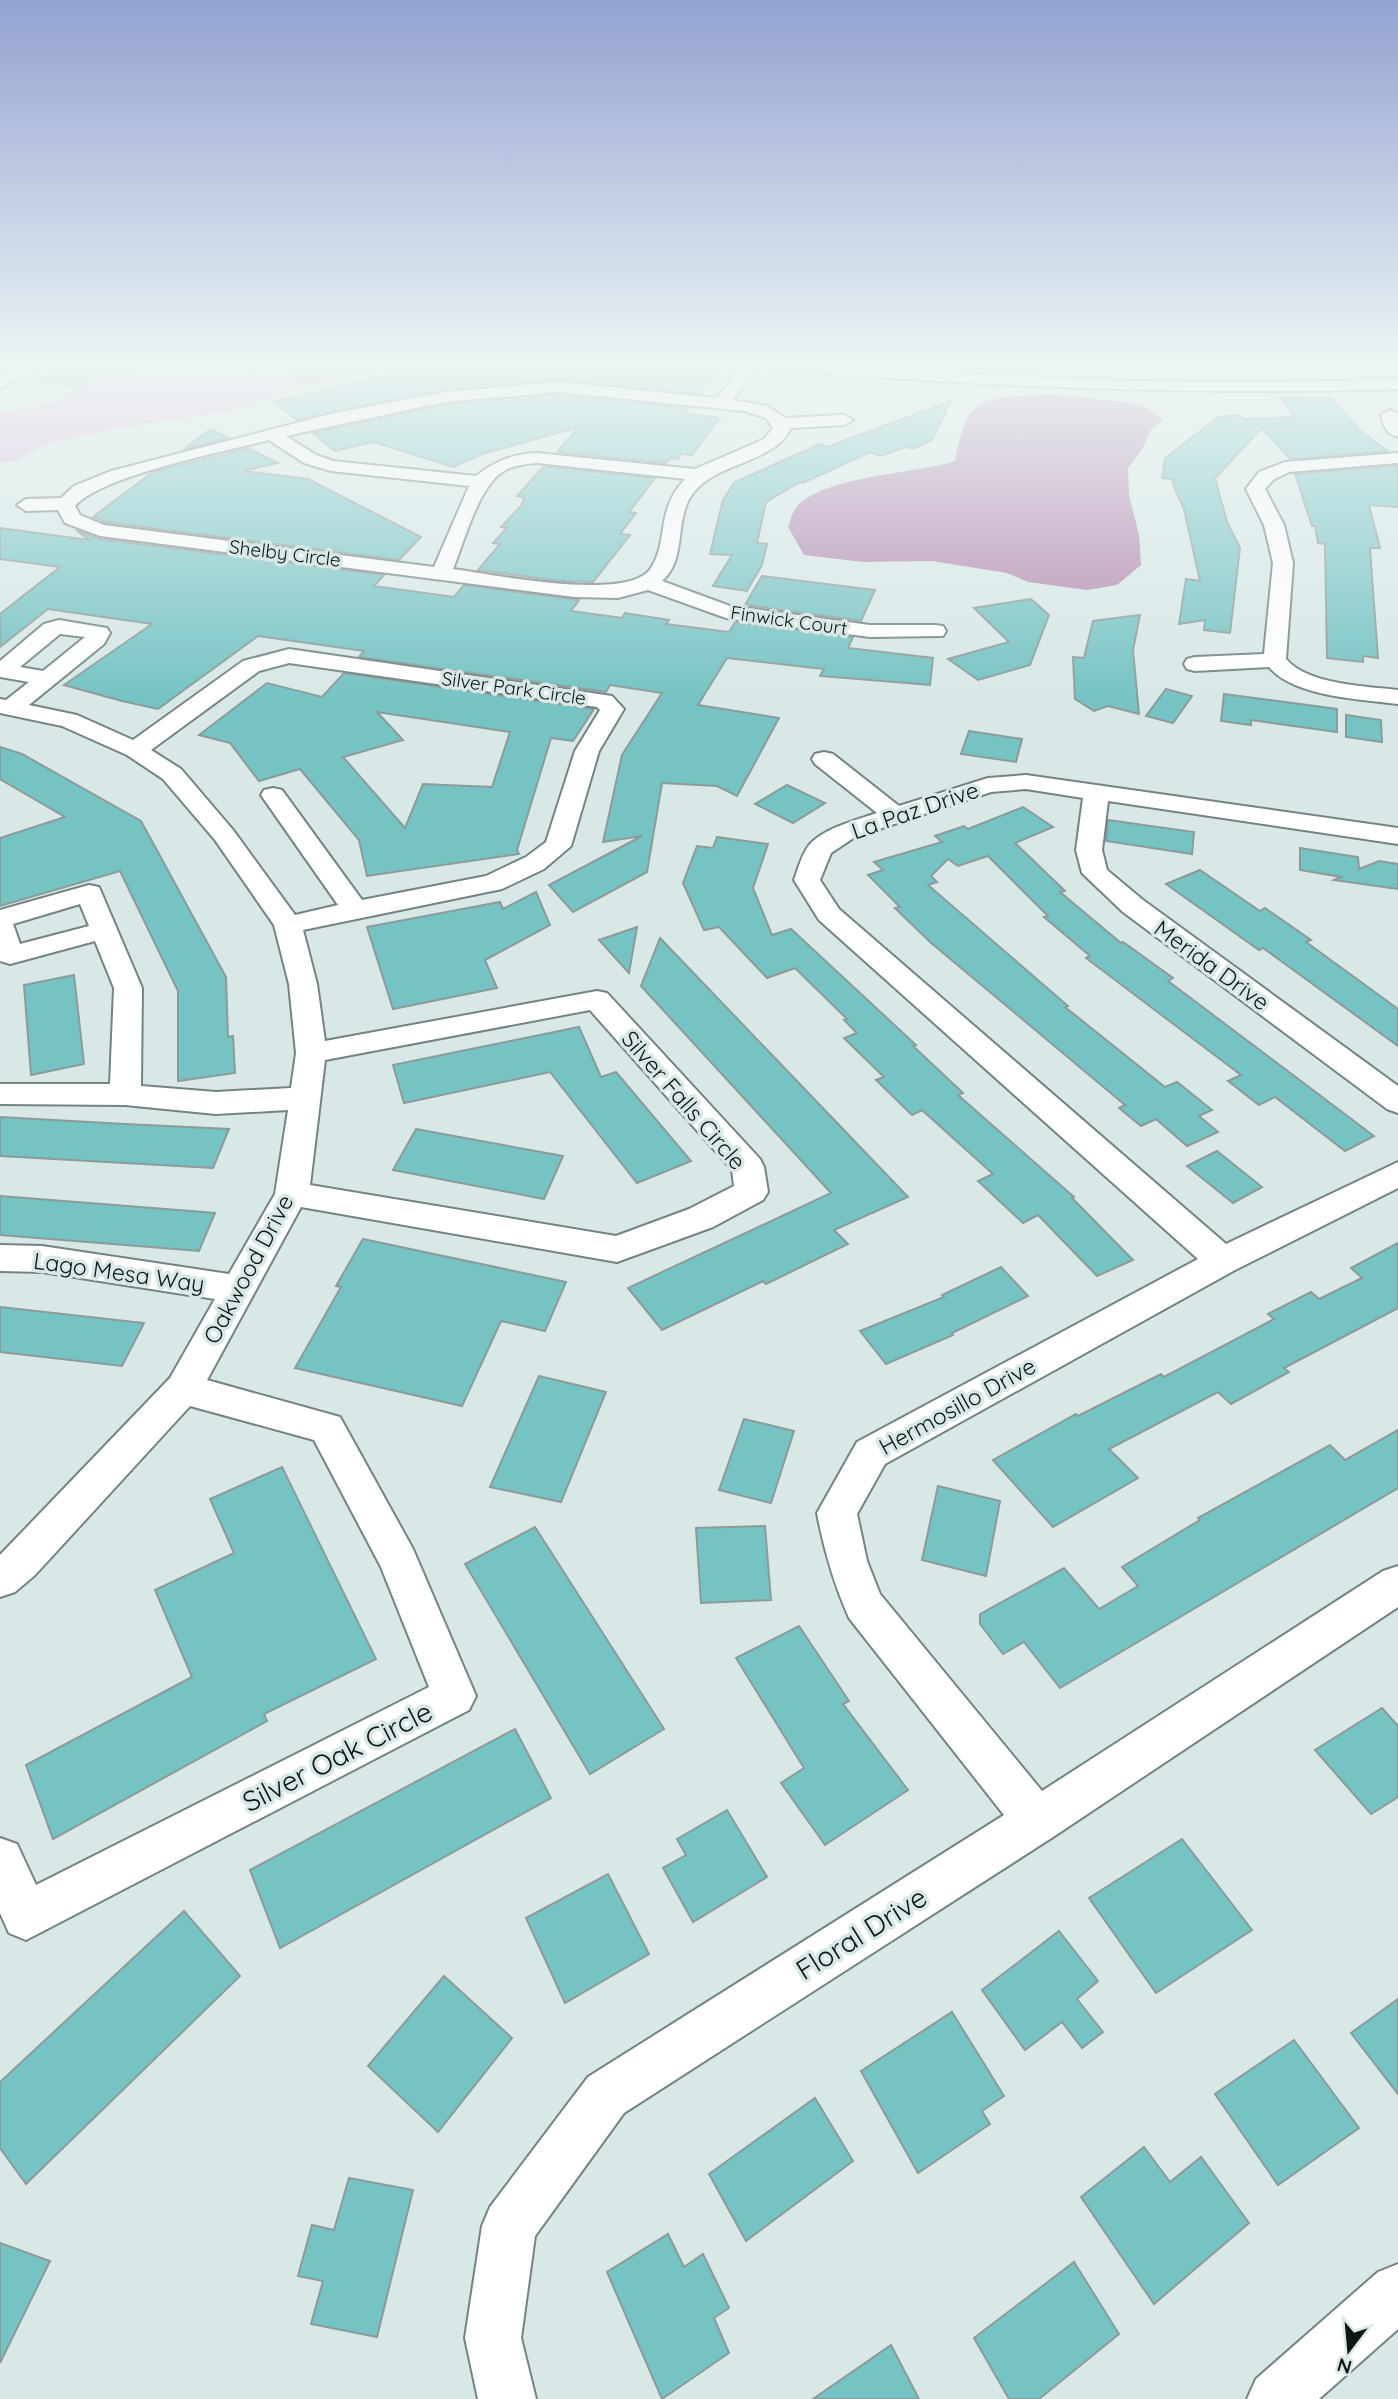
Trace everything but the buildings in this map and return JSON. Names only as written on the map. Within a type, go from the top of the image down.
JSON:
[{"type":"street","points":[[26,505],[66,504],[75,494],[112,477]]},
{"type":"street","points":[[433,477],[480,482]]},
{"type":"street","points":[[441,573],[480,482],[486,477]]},
{"type":"street","points":[[647,583],[655,578],[666,564],[679,502],[697,477]]},
{"type":"street","points":[[1265,477],[1255,489],[1274,525],[1283,562],[1275,660],[1286,673],[1326,687],[1398,697]]},
{"type":"street","name":"Shelby Circle","points":[[66,504],[67,513],[72,519],[100,530],[596,593],[625,592],[647,583]]},
{"type":"street","name":"Finwick Court","points":[[647,583],[726,612],[870,631],[935,631]]},
{"type":"street","name":"Silver Park Circle","points":[[135,750],[251,666],[289,656],[604,701],[612,709],[587,751],[558,846],[535,863],[492,883],[355,909],[288,925]]},
{"type":"street","points":[[1195,664],[1275,660]]},
{"type":"street","points":[[5,707],[47,678]]},
{"type":"street","name":"Oakwood Drive","points":[[0,1579],[21,1562],[183,1389],[292,1194],[312,1053],[303,984],[288,925],[224,835],[181,784],[172,774],[135,750],[69,720],[5,707]]},
{"type":"street","points":[[824,759],[893,814]]},
{"type":"street","name":"La Paz Drive","points":[[1223,1261],[829,914],[807,880],[820,849],[846,832],[893,814],[988,785],[1027,782],[1398,836]]},
{"type":"street","name":"Merida Drive","points":[[1096,793],[1089,850],[1095,873],[1133,906],[1398,1102]]},
{"type":"street","points":[[273,795],[355,909]]},
{"type":"street","points":[[0,919],[89,893],[128,988],[125,1095]]},
{"type":"street","points":[[0,925],[10,955],[104,930]]},
{"type":"street","name":"Silver Falls Circle","points":[[292,1194],[617,1249],[701,1218],[751,1192],[748,1167],[597,1000],[312,1053]]},
{"type":"street","points":[[0,1094],[125,1095],[216,1103],[307,1098]]},
{"type":"street","name":"Hermosillo Drive","points":[[1037,1821],[864,1605],[847,1561],[837,1513],[871,1452],[1223,1261],[1398,1174]]},
{"type":"street","name":"Lago Mesa Way","points":[[0,1258],[42,1259],[238,1289]]},
{"type":"street","name":"Silver Oak Circle","points":[[0,1861],[26,1916],[454,1696],[399,1562],[327,1428],[183,1389]]},
{"type":"street","name":"Floral Drive","points":[[507,2399],[493,2337],[509,2225],[606,2095],[1037,1821],[1398,1584]]},
{"type":"street","points":[[1276,2399],[1398,2292]]},
{"type":"shaded area","points":[[1128,477],[1129,495],[1139,535],[1141,565],[1117,585],[1087,590],[1028,582],[1007,573],[932,561],[863,562],[804,555],[788,527],[794,511],[805,499],[822,490],[868,478]]}]
